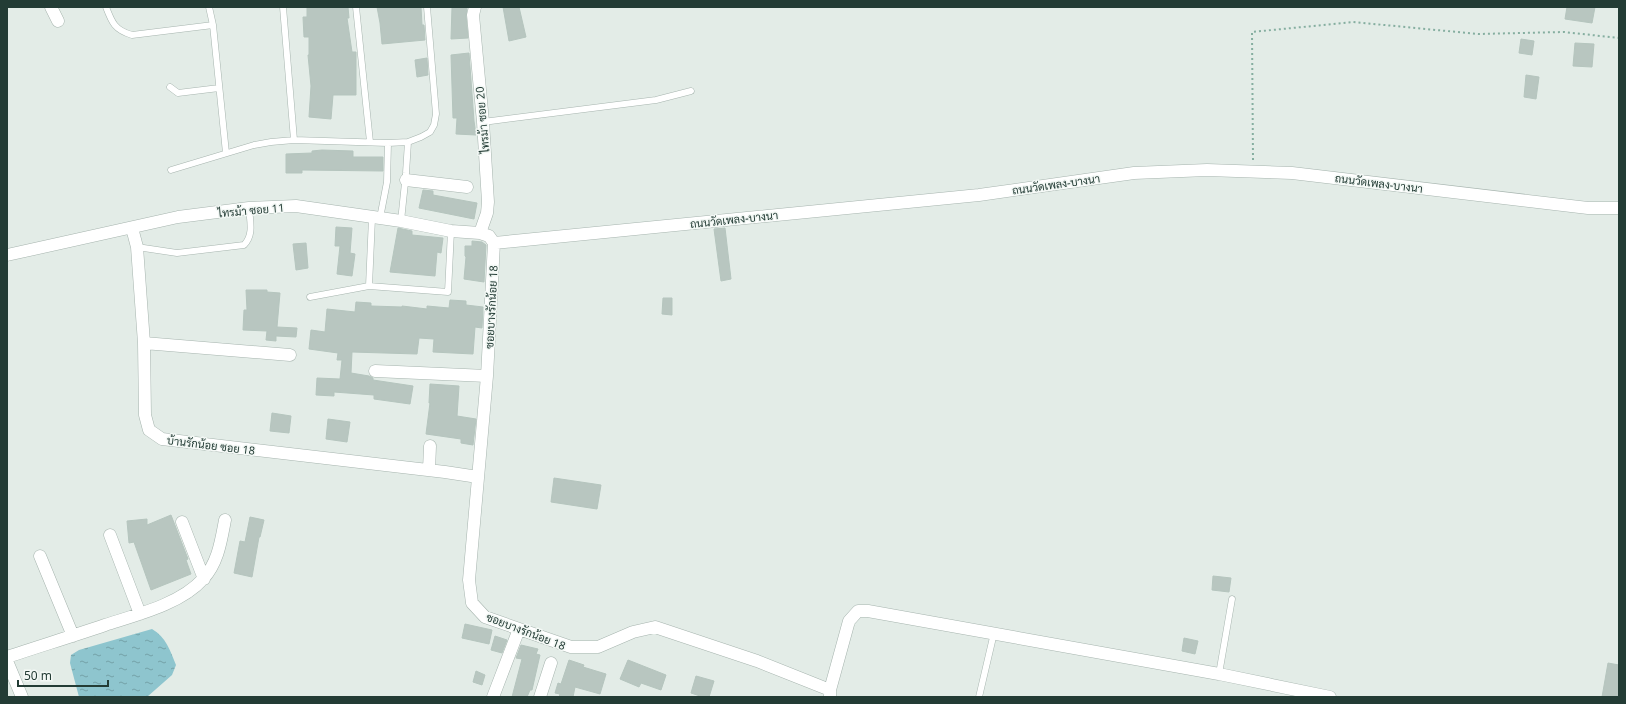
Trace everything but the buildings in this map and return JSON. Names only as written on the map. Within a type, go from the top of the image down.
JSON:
[{"type":"street","points":[[51,7],[58,21]]},
{"type":"street","name":"ไทรม้า ซอย 20","points":[[475,7],[473,15],[483,122],[488,202],[487,213],[480,233]]},
{"type":"street","name":"ถนนวัดเพลง-บางนา","points":[[494,242],[979,195],[1134,173],[1207,170],[1292,173],[1588,208],[1619,208]]},
{"type":"street","points":[[406,180],[467,188]]},
{"type":"street","name":"ไทรม้า ซอย 11","points":[[7,255],[178,217],[250,208],[296,206],[401,221],[451,231],[480,233],[489,236],[494,242]]},
{"type":"street","name":"บ้านรักน้อย ซอย 18","points":[[132,228],[137,247],[144,342],[145,415],[149,430],[162,440],[478,477]]},
{"type":"street","name":"ซอยบางรักน้อย 18","points":[[494,242],[487,376],[469,580],[472,602],[485,617],[570,647],[598,647],[633,632],[655,627],[757,661],[830,693]]},
{"type":"street","points":[[144,342],[290,355]]},
{"type":"street","points":[[375,371],[487,376]]},
{"type":"street","points":[[428,470],[430,446]]},
{"type":"street","points":[[7,657],[140,614],[178,598],[192,590],[204,579],[214,562],[219,548],[225,520]]},
{"type":"street","points":[[182,522],[204,579]]},
{"type":"street","points":[[110,534],[140,614]]},
{"type":"street","points":[[40,556],[73,636]]},
{"type":"street","points":[[830,693],[849,621],[858,612],[868,611],[1219,674],[1330,697]]},
{"type":"street","points":[[493,697],[519,629]]},
{"type":"street","points":[[7,661],[22,697]]},
{"type":"street","points":[[540,697],[551,663]]},
{"type":"lane","points":[[106,7],[112,23],[122,32],[132,35],[213,25]]},
{"type":"lane","points":[[209,7],[213,25],[226,153]]},
{"type":"lane","points":[[283,7],[294,140]]},
{"type":"lane","points":[[356,7],[370,142]]},
{"type":"lane","points":[[171,170],[254,145],[294,140],[388,143],[408,142],[430,132],[434,126],[436,114],[427,7]]},
{"type":"lane","points":[[170,87],[178,93],[219,88]]},
{"type":"lane","points":[[483,122],[656,100],[691,91]]},
{"type":"lane","points":[[401,221],[406,180],[408,142]]},
{"type":"lane","points":[[369,286],[376,218],[387,182],[388,143]]},
{"type":"lane","points":[[137,247],[177,253],[244,245],[248,241],[251,233],[250,208]]},
{"type":"lane","points":[[310,297],[369,286],[448,292],[451,231]]},
{"type":"lane","points":[[1219,674],[1232,599]]},
{"type":"lane","points":[[980,697],[994,633]]},
{"type":"path","points":[[1253,172],[1252,32],[1353,22],[1478,34],[1564,32],[1619,38]]},
{"type":"water","points":[[152,629],[161,636],[172,654],[176,665],[172,675],[147,697],[79,697],[70,663],[71,655],[79,650]]}]
